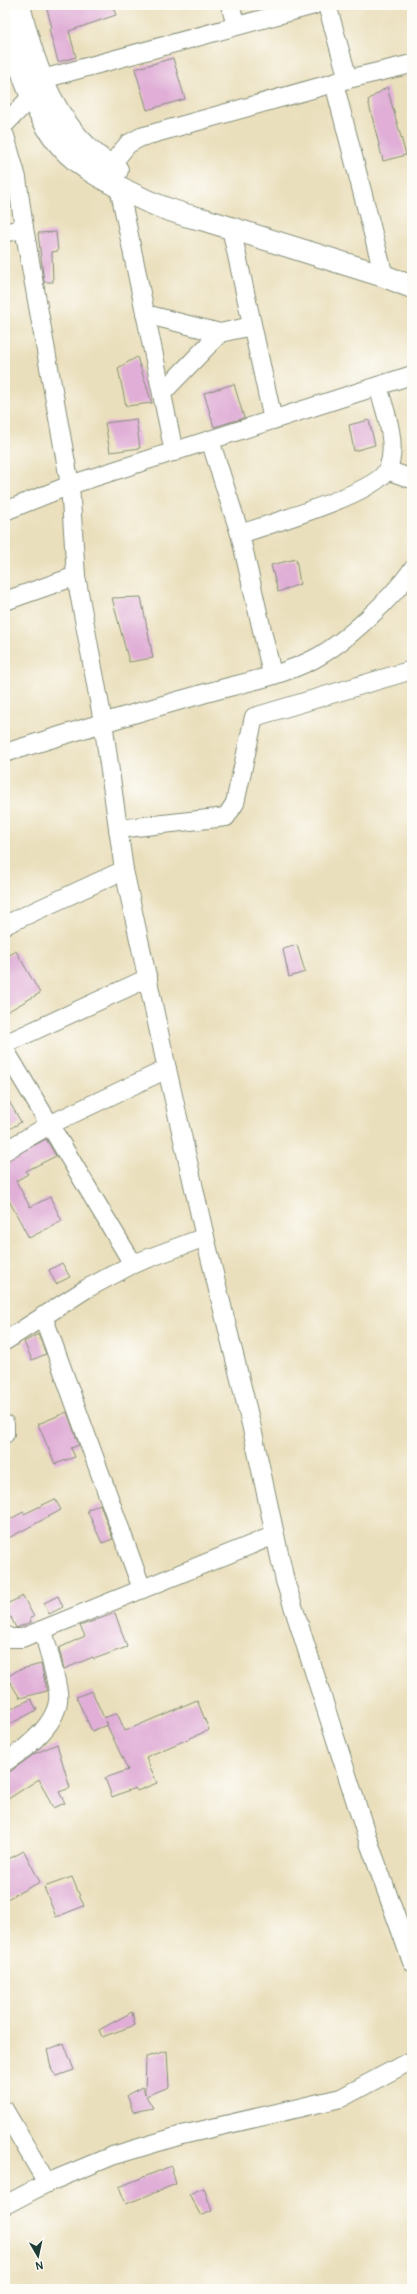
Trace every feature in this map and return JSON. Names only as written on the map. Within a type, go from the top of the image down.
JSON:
[{"type":"main road","points":[[19,5],[37,88],[63,148],[83,165],[119,187],[178,214],[231,228],[384,276],[412,287]]},
{"type":"main road","points":[[5,12],[20,68],[86,147],[110,166],[143,185],[181,201],[205,220]]},
{"type":"street","points":[[230,5],[236,25]]},
{"type":"street","points":[[5,124],[37,88],[236,25],[314,5]]},
{"type":"street","points":[[327,5],[341,81],[384,276]]},
{"type":"street","points":[[110,166],[128,144],[141,137],[341,81],[412,64]]},
{"type":"street","points":[[5,136],[10,170],[24,228],[70,485],[76,576],[103,722],[124,870],[205,1237],[251,1424],[285,1581],[367,1837],[412,1962]]},
{"type":"street","points":[[119,187],[174,452]]},
{"type":"street","points":[[5,233],[24,228]]},
{"type":"street","points":[[231,228],[273,420]]},
{"type":"street","points":[[145,314],[220,333],[252,326]]},
{"type":"street","points":[[162,393],[220,333]]},
{"type":"street","points":[[5,511],[70,485],[412,375]]},
{"type":"street","points":[[240,534],[314,510],[372,483],[387,470],[391,453],[390,427],[378,387]]},
{"type":"street","points":[[210,440],[240,534],[272,674]]},
{"type":"street","points":[[387,470],[412,479]]},
{"type":"street","points":[[5,753],[103,722],[272,674],[315,659],[360,626],[402,583],[412,570]]},
{"type":"street","points":[[5,601],[76,576]]},
{"type":"street","points":[[118,829],[226,817],[235,803],[254,717],[412,670]]},
{"type":"street","points":[[5,925],[124,870]]},
{"type":"street","points":[[5,1044],[148,978]]},
{"type":"street","points":[[5,1050],[51,1124],[133,1264]]},
{"type":"street","points":[[5,1151],[51,1124],[168,1069]]},
{"type":"street","points":[[5,1341],[86,1289],[133,1264],[205,1237]]},
{"type":"street","points":[[43,1316],[142,1589]]},
{"type":"street","points":[[5,1424],[5,1434]]},
{"type":"street","points":[[5,1635],[10,1638],[22,1638],[275,1535]]},
{"type":"street","points":[[5,1762],[43,1732],[55,1709],[59,1694],[43,1630]]},
{"type":"street","points":[[5,2206],[47,2183],[112,2156],[182,2135],[341,2098],[412,2060]]},
{"type":"street","points":[[5,2111],[47,2183]]},
{"type":"building","points":[[46,5],[112,5],[116,15],[69,31],[76,57],[58,62],[49,29],[52,28]]},
{"type":"building","points":[[173,58],[185,99],[147,110],[135,69]]},
{"type":"building","points":[[387,87],[406,155],[383,161],[368,100]]},
{"type":"building","points":[[56,232],[58,251],[52,252],[53,282],[44,282],[38,233]]},
{"type":"building","points":[[137,357],[152,403],[126,406],[118,368]]},
{"type":"building","points":[[234,384],[244,418],[214,427],[204,393]]},
{"type":"building","points":[[136,419],[140,448],[110,452],[105,423]]},
{"type":"building","points":[[369,420],[375,445],[354,451],[349,425]]},
{"type":"building","points":[[296,559],[300,584],[278,592],[271,565]]},
{"type":"building","points":[[141,597],[153,658],[129,662],[112,598]]},
{"type":"building","points":[[297,945],[305,972],[289,977],[283,949]]},
{"type":"building","points":[[16,951],[40,993],[5,1013],[5,958]]},
{"type":"building","points":[[5,1094],[21,1122],[5,1132]]},
{"type":"building","points":[[46,1139],[56,1156],[26,1171],[28,1174],[16,1181],[30,1207],[50,1197],[62,1221],[29,1238],[5,1193],[5,1161]]},
{"type":"building","points":[[62,1263],[70,1277],[56,1284],[49,1270]]},
{"type":"building","points":[[38,1334],[46,1354],[32,1360],[24,1342]]},
{"type":"building","points":[[67,1412],[79,1445],[71,1448],[75,1457],[55,1464],[38,1424]]},
{"type":"building","points":[[55,1499],[61,1510],[5,1540],[5,1522],[23,1512],[24,1514]]},
{"type":"building","points":[[100,1504],[113,1539],[102,1543],[87,1510]]},
{"type":"building","points":[[23,1596],[34,1617],[30,1618],[31,1622],[16,1628],[11,1617],[5,1620],[5,1605]]},
{"type":"building","points":[[58,1596],[63,1607],[49,1614],[44,1603]]},
{"type":"building","points":[[115,1613],[127,1647],[94,1659],[93,1657],[64,1669],[59,1648],[85,1636],[80,1626]]},
{"type":"building","points":[[41,1664],[47,1691],[20,1698],[7,1677],[18,1670]]},
{"type":"building","points":[[92,1691],[104,1718],[117,1713],[125,1731],[197,1700],[209,1730],[146,1757],[157,1783],[137,1791],[135,1788],[112,1797],[105,1778],[128,1770],[107,1725],[92,1731],[76,1697]]},
{"type":"building","points":[[31,1699],[37,1710],[8,1725],[5,1718],[5,1712]]},
{"type":"building","points":[[57,1744],[70,1788],[59,1792],[65,1803],[53,1808],[39,1779],[5,1801],[5,1772],[11,1771],[34,1754]]},
{"type":"building","points":[[24,1851],[40,1882],[5,1900],[5,1861]]},
{"type":"building","points":[[72,1877],[84,1906],[56,1917],[44,1887]]},
{"type":"building","points":[[132,2012],[135,2025],[102,2037],[99,2030]]},
{"type":"building","points":[[64,2043],[74,2070],[57,2076],[52,2071],[47,2050]]},
{"type":"building","points":[[167,2051],[169,2087],[146,2096],[153,2108],[133,2112],[127,2095],[142,2087],[145,2094],[146,2057]]},
{"type":"building","points":[[171,2166],[176,2184],[126,2204],[119,2187]]},
{"type":"building","points":[[204,2188],[212,2211],[201,2216],[189,2194]]}]
